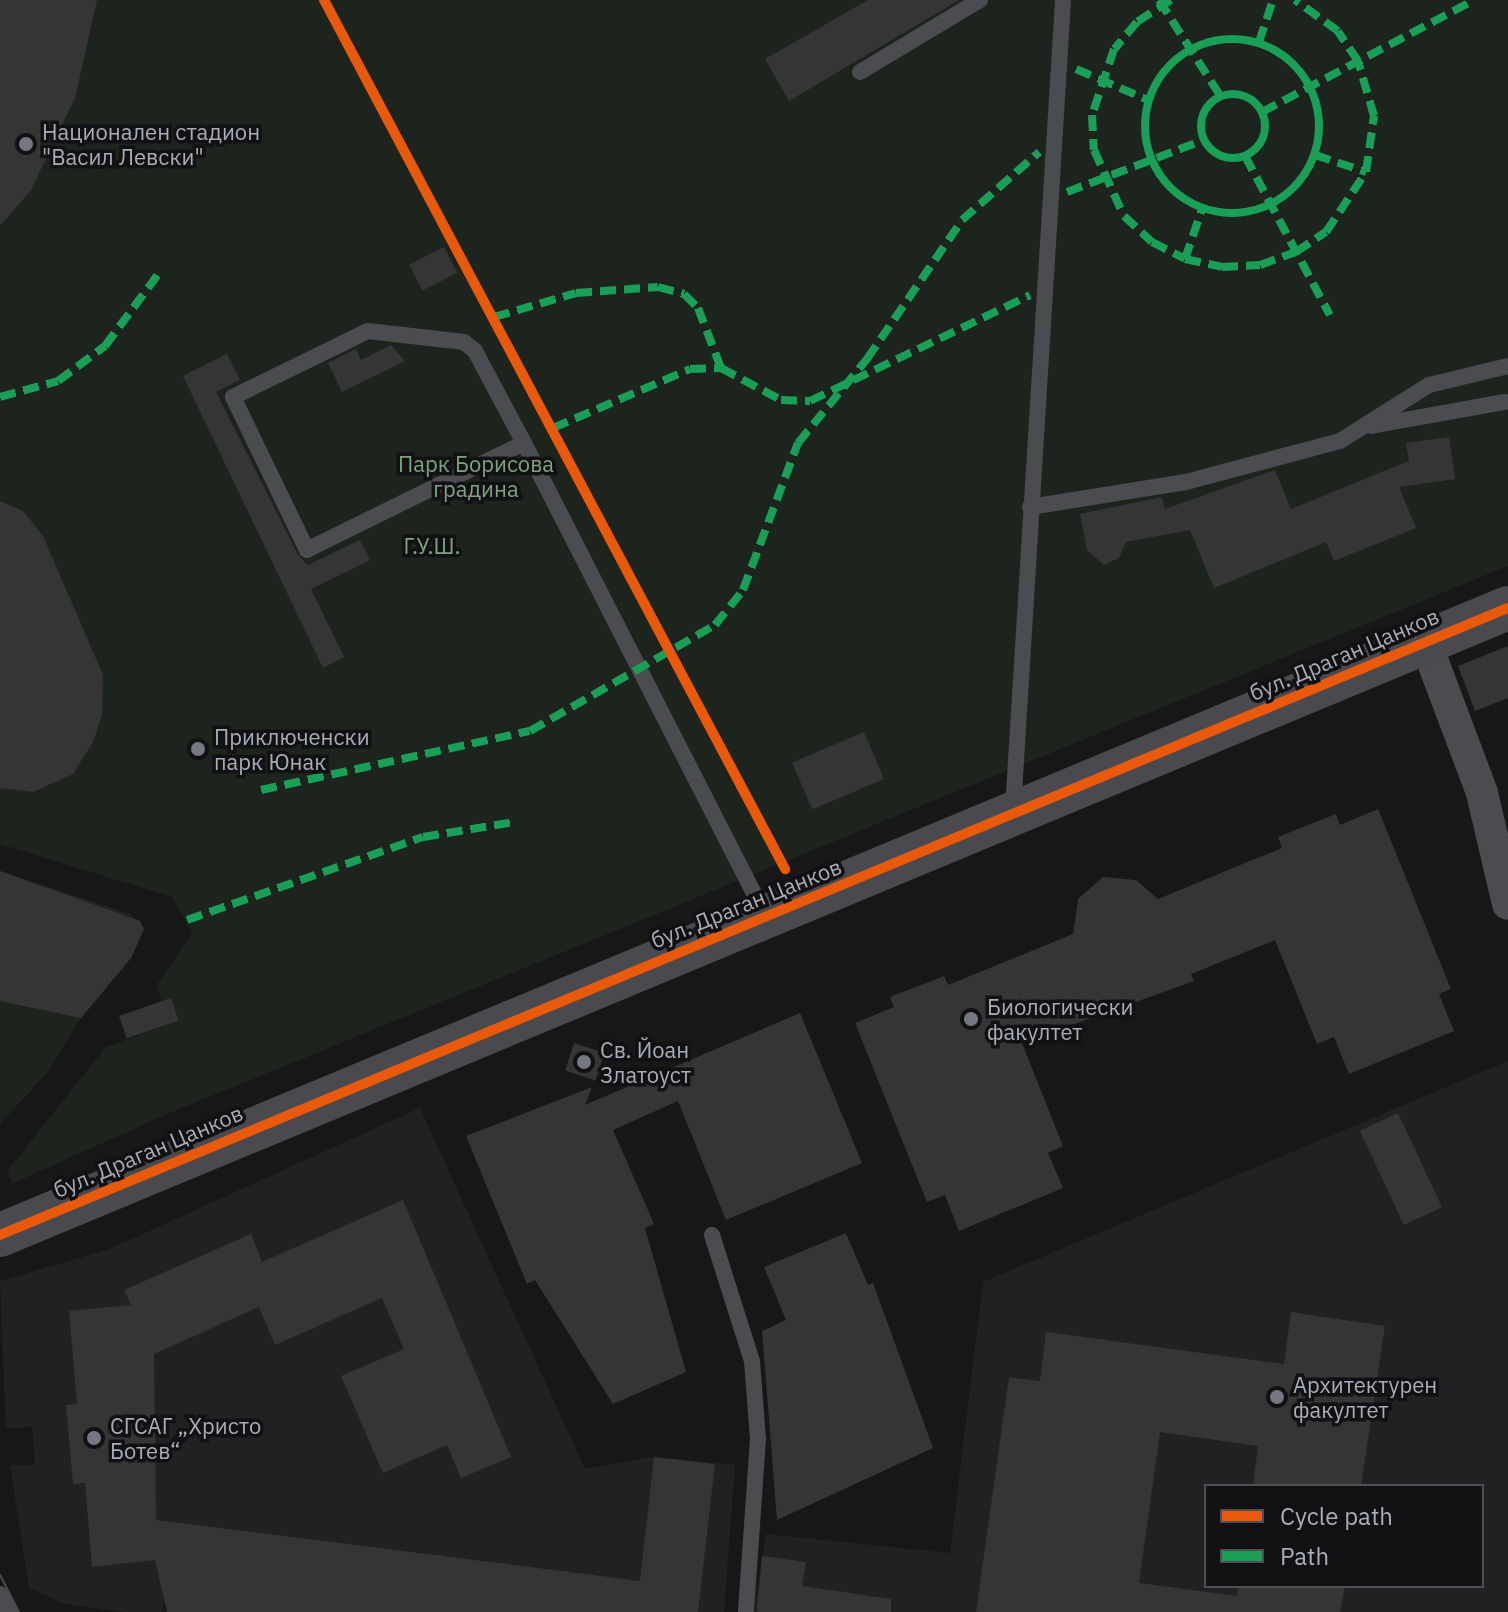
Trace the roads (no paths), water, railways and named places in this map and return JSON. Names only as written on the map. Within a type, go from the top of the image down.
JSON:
[{"type":"street","name":"бул. Драган Цанков","points":[[0,1235],[1508,608]]},
{"type":"street","points":[[1425,641],[1482,793],[1508,904]]},
{"type":"lane","points":[[860,72],[980,0]]},
{"type":"lane","points":[[1012,814],[1063,0]]},
{"type":"lane","points":[[524,443],[307,550],[233,397],[368,331],[453,341],[475,351],[524,443],[766,917]]},
{"type":"lane","points":[[1030,507],[1186,482],[1340,441],[1371,426],[1429,385],[1508,366]]},
{"type":"lane","points":[[1371,426],[1505,402]]},
{"type":"lane","points":[[712,1235],[752,1361],[758,1439],[746,1612]]},
{"type":"lane","points":[[0,1594],[11,1612]]},
{"type":"tram line","points":[[0,1575],[19,1612]]},
{"type":"place","name":"Национален стадион \"Васил Левски\"","points":[[26,144]]},
{"type":"place","name":"Приключенски парк Юнак","points":[[198,749]]},
{"type":"place","name":"Биологически факултет","points":[[971,1019]]},
{"type":"place","name":"Св. Йоан Златоуст","points":[[584,1062]]},
{"type":"place","name":"Архитектурен факултет","points":[[1277,1397]]},
{"type":"place","name":"СГСАГ „Христо Ботев“","points":[[94,1438]]},
{"type":"park label","name":"Парк Борисова градина","points":[[476,476]]},
{"type":"park label","name":"Г.У.Ш.","points":[[432,546]]}]
